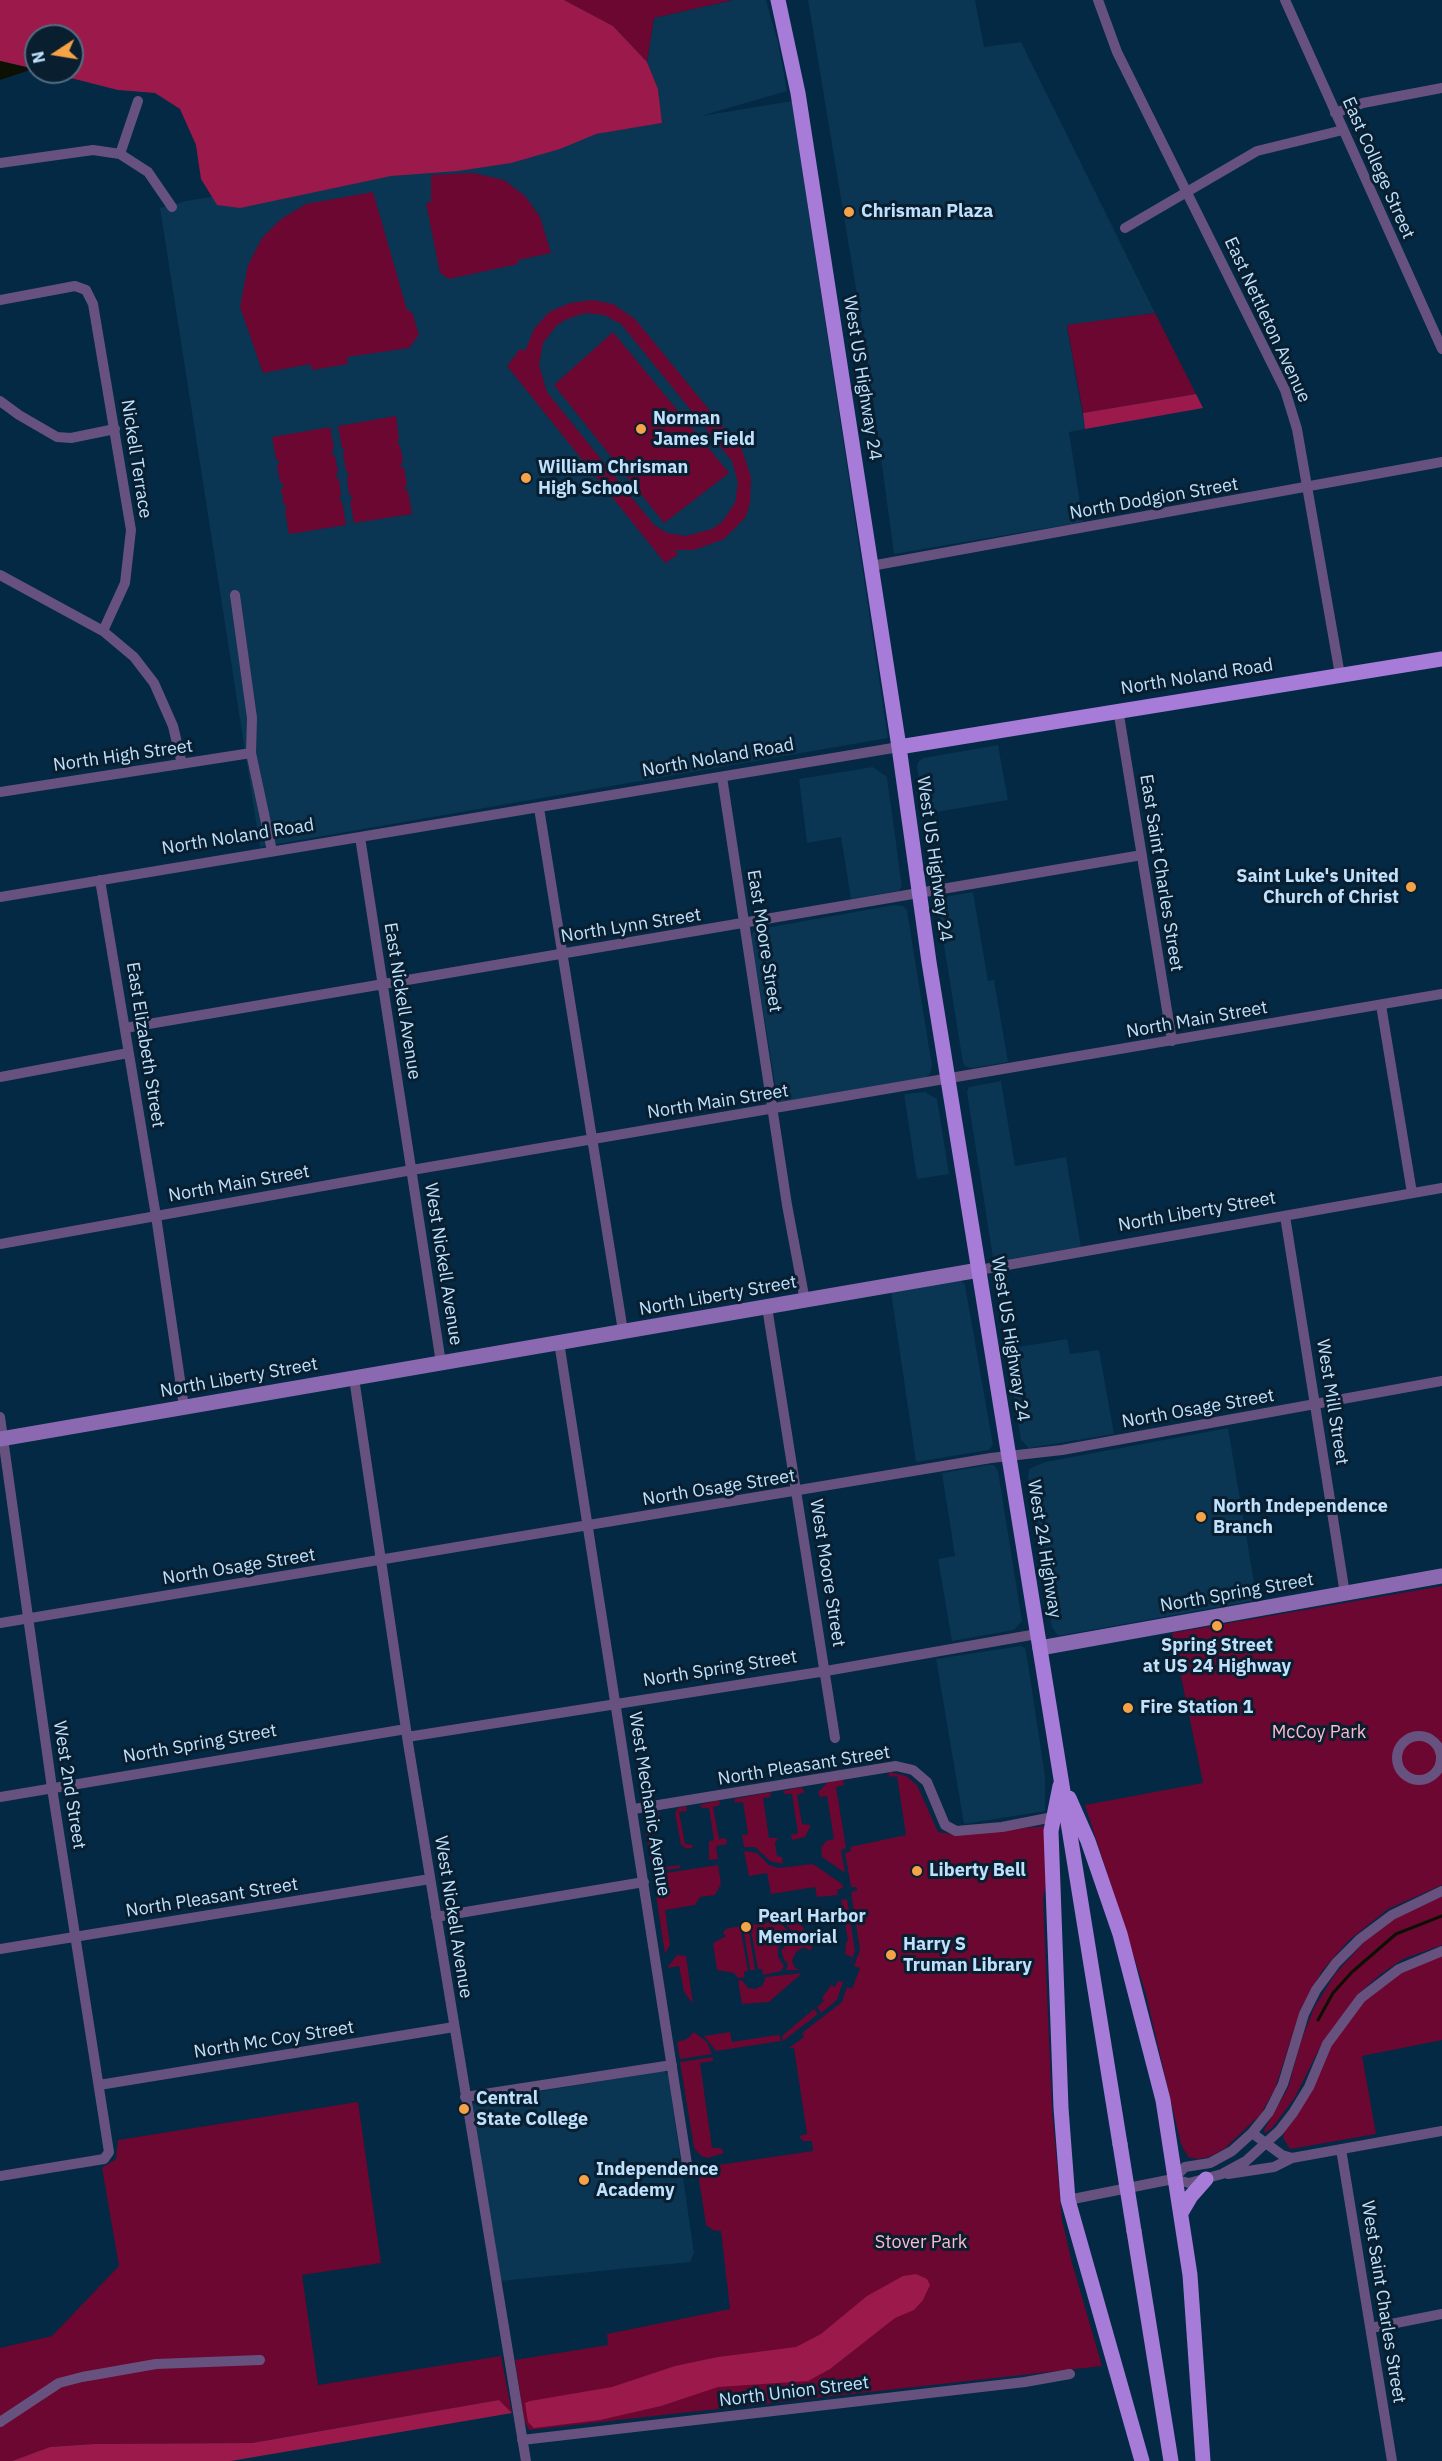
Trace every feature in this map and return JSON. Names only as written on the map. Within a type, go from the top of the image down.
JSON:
[{"type":"main road","name":"West US Highway 24","points":[[777,0],[795,74],[899,747],[919,894],[1009,1456]]},
{"type":"main road","name":"North Noland Road","points":[[899,747],[1118,709],[1442,659]]},
{"type":"main road","name":"North Liberty Street","points":[[2,1439],[979,1270]]},
{"type":"main road","name":"West 24 Highway","points":[[1009,1456],[1171,2461]]},
{"type":"main road","name":"North Spring Street","points":[[1039,1641],[1345,1594],[1442,1576]]},
{"type":"main road","points":[[1061,1781],[1053,1817],[1061,2108],[1068,2200],[1142,2461]]},
{"type":"main road","points":[[1061,1781],[1089,1841],[1120,1934],[1161,2092],[1172,2155],[1173,2179],[1181,2213],[1198,2360],[1203,2461]]},
{"type":"main road","points":[[1181,2213],[1206,2179]]},
{"type":"street","name":"East Nettleton Avenue","points":[[1098,0],[1117,52],[1285,390],[1297,429],[1340,675]]},
{"type":"street","name":"East College Street","points":[[1285,0],[1442,349]]},
{"type":"street","points":[[1335,113],[1363,103],[1442,88]]},
{"type":"street","points":[[120,154],[138,101]]},
{"type":"street","points":[[1125,228],[1257,151],[1343,130]]},
{"type":"street","points":[[0,164],[93,150],[120,154],[148,172],[172,207]]},
{"type":"street","name":"Nickell Terrace","points":[[0,300],[75,286],[90,286],[131,530],[130,560],[117,605],[103,631]]},
{"type":"street","points":[[0,401],[57,437],[71,438],[115,429]]},
{"type":"street","name":"North Dodgion Street","points":[[871,566],[1442,462]]},
{"type":"street","points":[[0,575],[103,631],[134,657],[154,683],[173,726],[182,764]]},
{"type":"street","points":[[235,595],[252,718],[251,753],[273,851]]},
{"type":"street","name":"East Saint Charles Street","points":[[1118,709],[1173,1041]]},
{"type":"street","name":"North Noland Road","points":[[0,897],[899,747]]},
{"type":"street","name":"North High Street","points":[[0,792],[251,753]]},
{"type":"street","name":"East Moore Street","points":[[722,777],[774,1110]]},
{"type":"street","points":[[539,808],[623,1331]]},
{"type":"street","name":"East Nickell Avenue","points":[[360,837],[412,1170]]},
{"type":"street","name":"North Lynn Street","points":[[125,1028],[1142,855]]},
{"type":"street","name":"East Elizabeth Street","points":[[100,880],[156,1216],[184,1407]]},
{"type":"street","name":"North Main Street","points":[[0,1244],[412,1170],[774,1110],[1442,994]]},
{"type":"street","points":[[1381,1005],[1412,1193]]},
{"type":"street","points":[[0,1077],[128,1053]]},
{"type":"street","points":[[774,1110],[805,1301]]},
{"type":"street","name":"West Nickell Avenue","points":[[412,1170],[441,1363]]},
{"type":"street","name":"North Liberty Street","points":[[979,1270],[1442,1188]]},
{"type":"street","name":"West Mill Street","points":[[1285,1216],[1317,1404],[1345,1594]]},
{"type":"street","name":"West Moore Street","points":[[768,1306],[836,1738]]},
{"type":"street","name":"West Mechanic Avenue","points":[[559,1342],[634,1809],[687,2164]]},
{"type":"street","name":"West Nickell Avenue","points":[[354,1378],[436,1917],[526,2461]]},
{"type":"street","name":"North Osage Street","points":[[0,1623],[1009,1456],[1052,1452],[1442,1381]]},
{"type":"street","name":"West 2nd Street","points":[[0,1417],[52,1788],[109,2145],[104,2159],[0,2176]]},
{"type":"street","name":"North Spring Street","points":[[0,1797],[407,1733],[617,1705],[826,1671],[1039,1641]]},
{"type":"street","points":[[1421,1736],[1434,1742],[1440,1748],[1439,1769],[1428,1779],[1414,1780],[1402,1772],[1398,1766],[1398,1752],[1407,1740],[1421,1736]]},
{"type":"street","name":"North Pleasant Street","points":[[634,1809],[896,1766],[913,1770],[927,1782],[945,1825],[956,1831],[1002,1827],[1053,1817]]},
{"type":"street","name":"North Pleasant Street","points":[[0,1949],[430,1879]]},
{"type":"street","points":[[436,1917],[644,1882]]},
{"type":"street","points":[[1173,2179],[1185,2168],[1210,2163],[1232,2151],[1252,2133],[1269,2112],[1283,2084],[1304,2014],[1316,1990],[1336,1964],[1360,1939],[1392,1915],[1442,1891]]},
{"type":"street","points":[[1222,2174],[1246,2161],[1266,2145],[1293,2113],[1309,2087],[1327,2044],[1362,1998],[1399,1969],[1442,1951]]},
{"type":"street","name":"North Mc Coy Street","points":[[99,2085],[454,2027]]},
{"type":"street","points":[[465,2097],[672,2065]]},
{"type":"street","points":[[1068,2200],[1173,2179],[1189,2183],[1222,2174],[1274,2168],[1292,2158],[1442,2131]]},
{"type":"street","points":[[1252,2133],[1266,2145],[1292,2158]]},
{"type":"street","name":"West Saint Charles Street","points":[[1341,2149],[1392,2461]]},
{"type":"street","points":[[1371,2328],[1442,2314]]},
{"type":"street","points":[[0,2422],[59,2383],[82,2377],[156,2364],[260,2360]]},
{"type":"street","name":"North Union Street","points":[[522,2440],[1025,2382],[1070,2374]]},
{"type":"shaded area","points":[[0,0],[564,0],[613,26],[647,62],[658,89],[662,123],[596,134],[560,149],[511,163],[458,171],[391,176],[240,208],[217,205],[201,179],[196,145],[180,109],[155,93],[118,90],[84,81],[84,24],[24,24],[24,66],[0,61]]},
{"type":"shaded area","name":"William Chrisman High School","points":[[733,0],[766,0],[778,42],[787,91],[701,116],[792,101],[888,738],[260,847],[160,208],[186,201],[662,123],[658,89],[647,62],[654,18]]},
{"type":"shaded area","name":"Chrisman Plaza","points":[[808,0],[975,0],[984,47],[1021,42],[1155,313],[1067,326],[1085,429],[1069,432],[1083,522],[894,554],[867,355]]},
{"type":"shaded area","points":[[0,61],[24,67],[24,72],[0,80]]},
{"type":"shaded area","points":[[1196,394],[1203,408],[1085,429],[1083,413]]},
{"type":"shaded area","points":[[998,745],[1008,800],[924,814],[918,762],[923,758]]},
{"type":"shaded area","points":[[873,767],[887,777],[902,887],[898,891],[851,899],[841,837],[807,843],[799,779]]},
{"type":"shaded area","points":[[973,892],[988,981],[994,980],[1008,1062],[972,1068],[966,1067],[963,1063],[938,908],[944,897]]},
{"type":"shaded area","points":[[894,905],[903,906],[907,910],[932,1066],[930,1074],[925,1078],[778,1103],[751,936],[754,930]]},
{"type":"shaded area","points":[[1001,1081],[1015,1166],[1066,1157],[1081,1247],[998,1261],[993,1258],[967,1092],[969,1087]]},
{"type":"shaded area","points":[[925,1092],[937,1099],[949,1174],[917,1179],[904,1094]]},
{"type":"shaded area","points":[[961,1281],[965,1285],[993,1445],[989,1450],[916,1462],[891,1292]]},
{"type":"shaded area","points":[[1067,1339],[1070,1354],[1099,1350],[1114,1434],[1029,1448],[1021,1440],[1006,1349]]},
{"type":"shaded area","points":[[1228,1428],[1257,1600],[1058,1636],[1052,1627],[1028,1477],[1029,1469],[1045,1462]]},
{"type":"shaded area","points":[[994,1465],[998,1471],[1022,1621],[1014,1630],[952,1641],[938,1559],[955,1556],[942,1473]]},
{"type":"shaded area","points":[[1020,1646],[1025,1648],[1027,1657],[1045,1776],[1045,1811],[964,1824],[936,1659]]},
{"type":"shaded area","name":"Independence Academy","points":[[663,2071],[668,2074],[694,2253],[690,2262],[501,2281],[472,2107],[475,2102]]},
{"type":"shaded area","points":[[916,2274],[927,2279],[930,2285],[923,2300],[914,2310],[895,2318],[830,2369],[808,2381],[718,2387],[661,2406],[600,2420],[534,2428],[528,2422],[525,2403],[530,2401],[612,2387],[675,2366],[718,2357],[796,2347],[821,2334],[867,2296],[903,2276]]},
{"type":"shaded area","points":[[499,2400],[512,2413],[231,2461],[12,2461],[50,2447],[94,2444],[252,2443]]},
{"type":"green space","points":[[564,0],[733,0],[654,18],[647,62],[613,26]]},
{"type":"green space","points":[[473,173],[504,180],[525,196],[540,217],[551,253],[518,260],[518,264],[449,279],[440,273],[426,203],[431,202],[431,175]]},
{"type":"green space","points":[[373,192],[407,310],[412,312],[419,335],[409,348],[347,357],[348,364],[312,370],[310,364],[263,373],[240,307],[248,265],[262,238],[281,219],[306,204]]},
{"type":"green space","points":[[593,300],[613,304],[635,319],[742,450],[751,477],[750,504],[745,518],[724,539],[694,550],[675,550],[678,555],[665,563],[507,366],[520,349],[525,351],[534,329],[549,312],[570,303]],"holes":[[[586,313],[604,315],[621,324],[732,461],[738,483],[735,503],[722,522],[712,529],[686,536],[667,533],[654,525],[547,392],[539,365],[543,343],[557,325],[567,319]]]},
{"type":"green space","points":[[1155,313],[1196,394],[1083,413],[1067,325]]},
{"type":"green space","name":"Norman James Field","points":[[613,332],[729,473],[664,523],[554,385]]},
{"type":"green space","points":[[396,416],[399,439],[397,443],[400,445],[403,461],[400,465],[404,468],[407,485],[404,489],[408,491],[412,514],[354,523],[350,501],[353,497],[349,494],[347,478],[349,474],[346,471],[343,454],[345,451],[342,448],[338,426]]},
{"type":"green space","points":[[330,427],[334,449],[331,453],[335,456],[338,472],[335,477],[339,479],[341,495],[339,499],[342,502],[346,525],[289,534],[285,511],[287,507],[284,505],[281,489],[284,485],[280,482],[277,466],[280,462],[276,459],[272,437]]},
{"type":"green space","name":"McCoy Park","points":[[1442,1586],[1442,1885],[1388,1909],[1348,1941],[1322,1971],[1301,2008],[1275,2089],[1261,2114],[1224,2149],[1209,2157],[1198,2159],[1188,2157],[1181,2144],[1145,1991],[1085,1805],[1203,1783],[1172,1633]]},
{"type":"green space","name":"Stover Park","points":[[889,1772],[906,1776],[917,1785],[938,1832],[956,1835],[1045,1826],[1047,1877],[1043,1899],[1052,2109],[1062,2220],[1102,2366],[529,2430],[524,2420],[515,2360],[608,2345],[607,2334],[730,2309],[721,2231],[713,2230],[706,2225],[698,2173],[705,2167],[813,2151],[812,2141],[803,2141],[799,2136],[807,2134],[794,2048],[789,2048],[804,2037],[802,2033],[842,2002],[847,1987],[852,1989],[860,1968],[854,1966],[860,1950],[851,1892],[857,1890],[857,1887],[851,1887],[845,1853],[851,1851],[850,1847],[906,1835],[897,1776],[889,1777]]},
{"type":"green space","points":[[843,1779],[844,1785],[836,1787],[846,1848],[841,1850],[845,1873],[822,1857],[821,1848],[826,1841],[834,1839],[827,1796],[820,1797],[818,1792],[829,1781]]},
{"type":"green space","points":[[801,1787],[805,1792],[797,1795],[802,1824],[811,1825],[805,1837],[792,1840],[791,1835],[798,1833],[792,1794],[785,1794],[783,1791]]},
{"type":"green space","points":[[771,1792],[770,1797],[763,1798],[769,1838],[778,1838],[775,1843],[777,1856],[782,1857],[783,1864],[770,1861],[755,1847],[744,1847],[742,1835],[748,1834],[743,1802],[735,1803],[734,1799]]},
{"type":"green space","points":[[719,1800],[720,1805],[713,1807],[719,1839],[726,1838],[727,1844],[716,1846],[718,1859],[709,1860],[709,1841],[714,1840],[709,1808],[702,1808],[700,1805]]},
{"type":"green space","points":[[686,1806],[687,1811],[679,1812],[685,1844],[693,1845],[692,1848],[687,1849],[681,1845],[675,1813],[678,1808]]},
{"type":"green space","points":[[659,1812],[658,1819],[650,1821],[658,1868],[680,1865],[680,1868],[652,1872],[643,1813]]},
{"type":"green space","points":[[744,1851],[757,1853],[769,1865],[778,1868],[813,1864],[842,1884],[843,1888],[837,1890],[838,1895],[817,1897],[815,1887],[771,1894],[767,1873],[749,1876]]},
{"type":"green space","points":[[718,1865],[721,1884],[715,1895],[700,1897],[695,1905],[665,1910],[670,1945],[665,1954],[653,1875]]},
{"type":"green space","points":[[1442,1896],[1442,1945],[1403,1959],[1358,1994],[1320,2047],[1295,2097],[1273,2127],[1265,2133],[1264,2130],[1288,2088],[1301,2041],[1314,2008],[1335,1974],[1367,1939],[1392,1920]]},
{"type":"green space","points":[[847,1899],[855,1951],[849,1967],[852,1957],[845,1954],[848,1941],[841,1900]]},
{"type":"green space","points":[[779,1917],[796,1920],[807,1932],[811,1931],[812,1938],[793,1932]]},
{"type":"green space","points":[[777,1921],[796,1937],[784,1942],[778,1948],[778,1957],[784,1966],[781,1971],[763,1975],[762,1969],[758,1969],[750,1925]]},
{"type":"green space","points":[[748,1925],[755,1970],[750,1970],[743,1926]]},
{"type":"green space","points":[[740,1926],[748,1971],[744,1972],[745,1977],[738,1978],[734,1973],[717,1970],[713,1943],[726,1936],[723,1933],[726,1929]]},
{"type":"green space","points":[[799,1938],[813,1941],[811,1951],[804,1947],[796,1952],[792,1961],[795,1968],[800,1970],[786,1970],[788,1964],[781,1950],[789,1943],[798,1943]]},
{"type":"green space","points":[[677,1955],[686,1956],[693,2004],[684,1992],[679,1966],[667,1968]]},
{"type":"green space","points":[[1442,1955],[1442,2040],[1362,2056],[1376,2134],[1290,2149],[1283,2138],[1285,2131],[1326,2054],[1359,2005],[1388,1979]]},
{"type":"green space","points":[[802,1973],[769,2002],[742,2004],[738,1981],[742,1980],[748,1988],[755,1989],[762,1986],[766,1977]]},
{"type":"green space","points":[[838,1981],[843,1982],[837,2000],[821,2013],[817,2007],[824,2001],[822,1998],[831,1985],[835,1987]]},
{"type":"green space","points":[[814,2009],[818,2014],[783,2041],[782,2036]]},
{"type":"green space","points":[[694,2032],[707,2042],[712,2054],[680,2059],[677,2042],[687,2039]]},
{"type":"green space","points":[[730,2032],[732,2042],[777,2035],[780,2036],[781,2041],[716,2051],[704,2036]]},
{"type":"green space","points":[[713,2057],[713,2061],[700,2063],[712,2148],[721,2148],[724,2153],[708,2158],[701,2156],[694,2148],[680,2062]]},
{"type":"green space","points":[[358,2102],[381,2263],[302,2275],[318,2385],[501,2356],[512,2413],[499,2400],[252,2443],[94,2444],[50,2447],[12,2461],[0,2461],[0,2348],[52,2336],[119,2266],[102,2168],[116,2159],[118,2140]]},
{"type":"waterway","points":[[1318,2020],[1333,1993],[1352,1972],[1396,1934],[1442,1916]]},
{"type":"place","name":"Chrisman Plaza","points":[[849,212]]},
{"type":"place","name":"Norman James Field","points":[[641,429]]},
{"type":"place","name":"William Chrisman High School","points":[[526,478]]},
{"type":"place","name":"Saint Luke's United Church of Christ","points":[[1411,887]]},
{"type":"place","name":"North Independence Branch","points":[[1201,1517]]},
{"type":"place","name":"Spring Street at US 24 Highway","points":[[1217,1626]]},
{"type":"place","name":"Fire Station 1","points":[[1128,1708]]},
{"type":"place","name":"Liberty Bell","points":[[917,1871]]},
{"type":"place","name":"Pearl Harbor Memorial","points":[[746,1927]]},
{"type":"place","name":"Harry S Truman Library","points":[[891,1955]]},
{"type":"place","name":"Central State College","points":[[464,2109]]},
{"type":"place","name":"Independence Academy","points":[[584,2180]]}]
